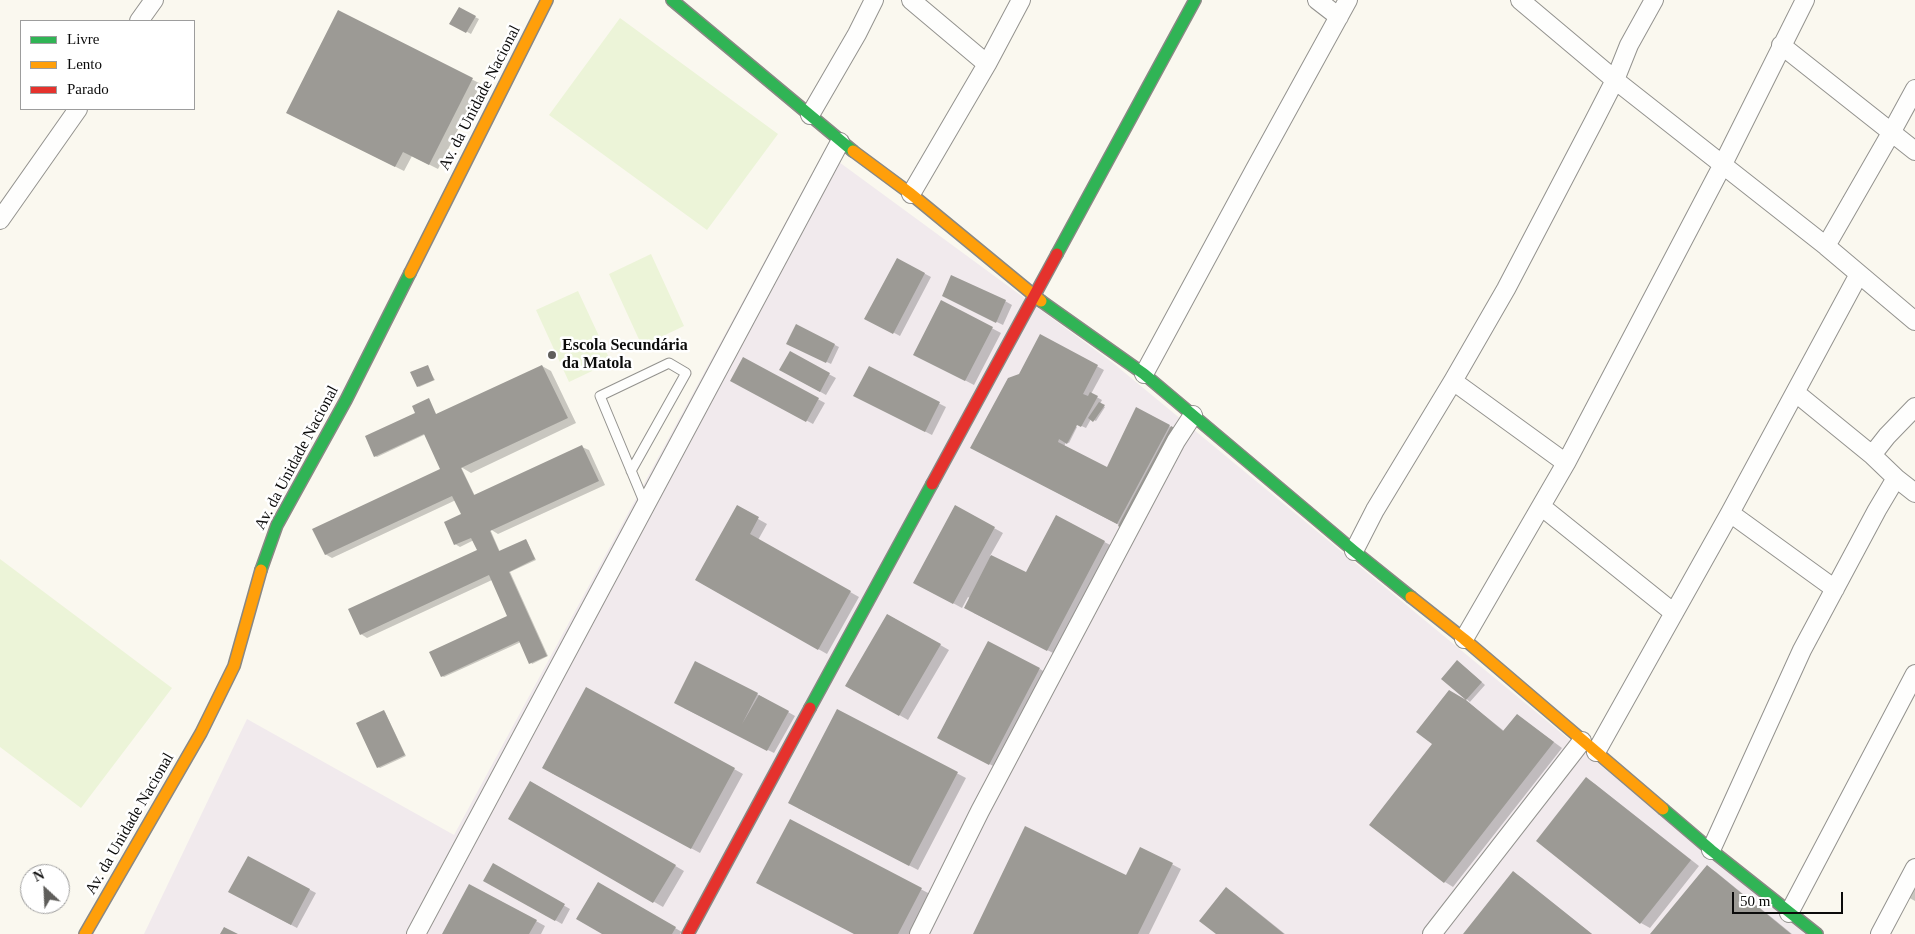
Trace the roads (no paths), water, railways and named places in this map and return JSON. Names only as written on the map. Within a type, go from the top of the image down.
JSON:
[{"type":"street","points":[[140,20],[154,0]]},
{"type":"street","name":"Av. da Unidade Nacional","points":[[85,934],[201,733],[234,666],[254,591],[277,525],[346,400],[547,0]]},
{"type":"street","points":[[810,114],[857,34],[874,0]]},
{"type":"street","points":[[911,0],[987,64]]},
{"type":"street","points":[[911,194],[987,64],[1021,0]]},
{"type":"street","points":[[688,934],[1194,0]]},
{"type":"street","points":[[1317,0],[1339,17]]},
{"type":"street","points":[[1144,374],[1254,168],[1348,0]]},
{"type":"street","points":[[1520,0],[1615,80],[1826,246],[1915,321]]},
{"type":"street","points":[[1354,551],[1375,510],[1506,289],[1615,80],[1629,45],[1654,0]]},
{"type":"street","points":[[1464,639],[1566,463],[1722,166],[1805,0]]},
{"type":"street","points":[[674,1],[810,114],[840,142],[911,194],[1035,296],[1144,374],[1354,551],[1464,639],[1711,850],[1817,934]]},
{"type":"street","points":[[1781,45],[1915,151]]},
{"type":"street","points":[[1826,246],[1892,133],[1915,88]]},
{"type":"street","points":[[0,220],[77,110]]},
{"type":"street","points":[[416,934],[840,142]]},
{"type":"street","points":[[1596,752],[1730,513],[1859,274]]},
{"type":"street","points":[[1453,381],[1566,463]]},
{"type":"street","points":[[1796,393],[1915,493]]},
{"type":"street","points":[[1872,455],[1887,436],[1915,407]]},
{"type":"street","points":[[919,934],[980,812],[1176,441],[1193,415]]},
{"type":"street","points":[[1711,850],[1802,650],[1896,478]]},
{"type":"street","points":[[1542,506],[1674,613]]},
{"type":"street","points":[[1730,513],[1835,588]]},
{"type":"street","points":[[1789,913],[1915,674]]},
{"type":"street","points":[[1432,934],[1582,741]]},
{"type":"street","points":[[1880,934],[1915,868]]},
{"type":"lane","points":[[632,471],[686,373],[669,363],[600,396],[645,505]]},
{"type":"place","name":"Escola Secundária da Matola","points":[[552,355]]}]
